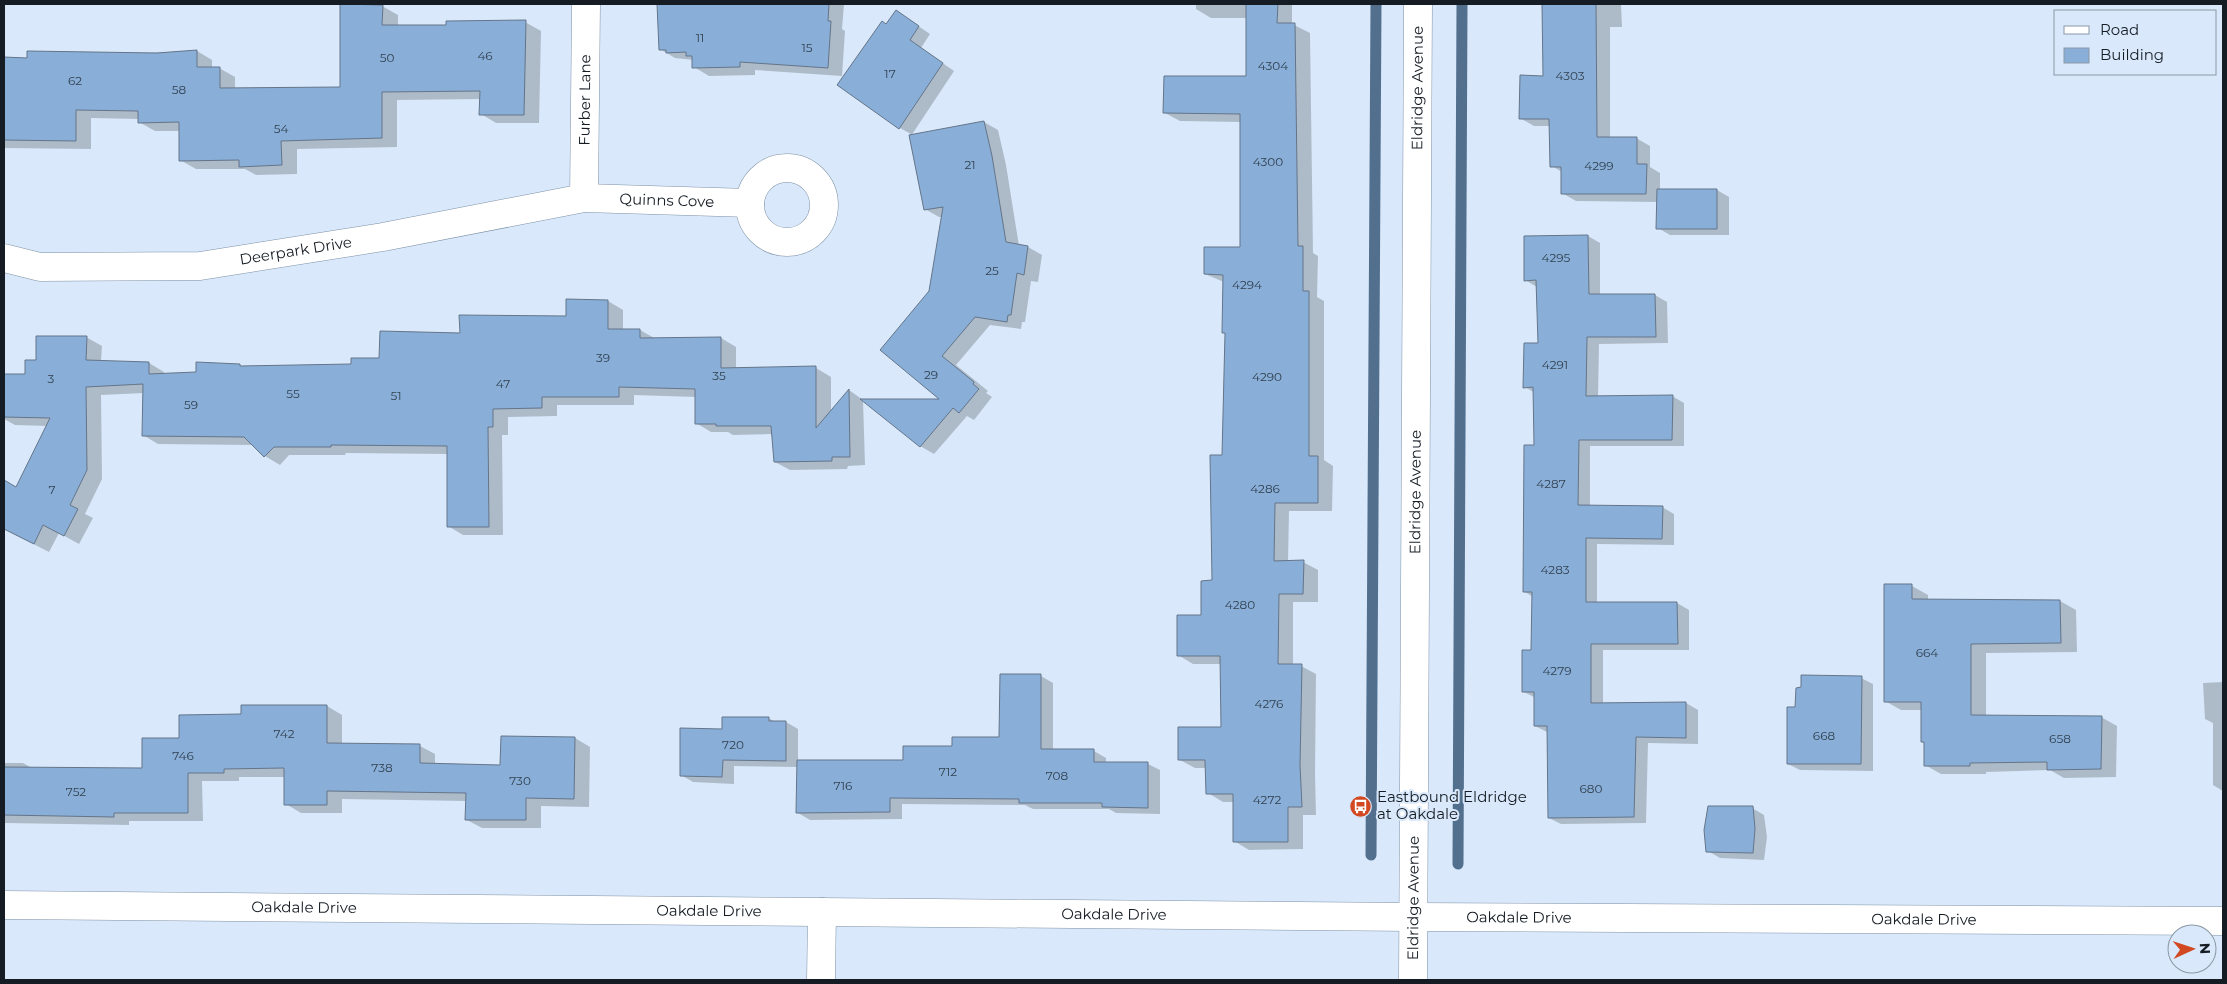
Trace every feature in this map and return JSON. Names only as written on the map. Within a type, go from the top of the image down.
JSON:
[{"type":"street","name":"Furber Lane","points":[[584,198],[586,4]]},
{"type":"street","name":"Eldridge Avenue","points":[[1413,980],[1418,4]]},
{"type":"street","name":"Quinns Cove","points":[[584,198],[750,203]]},
{"type":"street","name":"Deerpark Drive","points":[[4,258],[40,267],[200,266],[383,237],[584,198]]},
{"type":"street","name":"Oakdale Drive","points":[[4,905],[1413,917],[2223,921]]},
{"type":"street","points":[[821,980],[822,912]]},
{"type":"building","points":[[340,4],[383,5],[382,25],[446,25],[446,21],[526,20],[524,115],[479,115],[480,91],[382,92],[382,138],[281,141],[282,165],[239,167],[239,160],[179,161],[179,122],[138,123],[138,111],[76,110],[76,141],[4,140],[4,57],[27,58],[27,51],[157,53],[197,50],[197,67],[220,67],[220,88],[340,87]]},
{"type":"building","points":[[657,4],[829,4],[828,21],[831,21],[828,68],[740,62],[740,67],[692,68],[692,56],[686,56],[686,52],[666,53],[666,50],[659,50]]},
{"type":"building","points":[[1246,4],[1278,4],[1277,23],[1295,23],[1298,246],[1303,246],[1303,291],[1309,291],[1309,456],[1318,456],[1318,503],[1275,503],[1274,561],[1304,560],[1303,594],[1279,594],[1278,664],[1302,664],[1300,765],[1302,807],[1288,807],[1288,842],[1233,842],[1233,794],[1206,794],[1205,760],[1178,760],[1178,727],[1221,727],[1220,656],[1177,656],[1177,615],[1201,615],[1201,581],[1212,580],[1210,455],[1222,455],[1225,333],[1222,333],[1223,275],[1204,274],[1204,247],[1240,247],[1240,114],[1163,113],[1164,76],[1246,76]]},
{"type":"building","points":[[1542,4],[1596,4],[1597,137],[1637,137],[1637,164],[1647,164],[1646,194],[1561,194],[1561,167],[1550,167],[1549,119],[1519,119],[1520,75],[1543,76]]},
{"type":"building","points":[[896,10],[919,26],[910,40],[943,63],[899,129],[837,85],[882,21],[886,24]]},
{"type":"building","points":[[984,121],[992,156],[1006,242],[1028,246],[1024,275],[1017,273],[1011,315],[1008,315],[1007,322],[975,317],[942,356],[974,382],[973,384],[979,389],[959,413],[953,408],[920,447],[860,399],[939,399],[880,350],[929,291],[943,207],[924,210],[909,135]]},
{"type":"building","points":[[1657,189],[1717,189],[1717,229],[1656,229]]},
{"type":"building","points":[[1588,235],[1589,294],[1655,294],[1656,337],[1587,337],[1586,396],[1673,395],[1672,440],[1579,440],[1578,505],[1663,506],[1662,539],[1586,538],[1586,602],[1677,602],[1678,644],[1591,644],[1591,703],[1686,702],[1686,738],[1636,737],[1634,817],[1548,818],[1547,726],[1534,726],[1534,692],[1522,692],[1522,650],[1531,650],[1532,592],[1523,592],[1524,445],[1534,445],[1533,387],[1523,388],[1524,343],[1538,343],[1536,280],[1524,281],[1524,236]]},
{"type":"building","points":[[566,299],[608,300],[608,329],[640,329],[640,338],[721,337],[721,368],[816,366],[816,428],[849,389],[850,457],[832,457],[832,461],[774,462],[771,426],[695,424],[695,389],[619,387],[619,397],[542,397],[542,408],[493,409],[493,427],[488,427],[489,527],[447,527],[447,446],[331,445],[331,447],[274,447],[264,457],[244,437],[142,436],[143,384],[86,387],[87,470],[70,505],[78,509],[64,536],[43,525],[34,544],[4,529],[4,480],[16,487],[50,418],[4,417],[4,374],[25,374],[25,360],[36,360],[36,336],[87,336],[86,360],[149,362],[149,374],[196,372],[196,362],[240,364],[240,366],[351,364],[351,358],[379,358],[380,331],[460,333],[459,315],[566,316]]},
{"type":"building","points":[[1884,584],[1912,584],[1912,599],[2060,600],[2061,643],[1971,644],[1971,715],[2102,716],[2101,769],[2047,770],[2047,762],[1970,763],[1970,766],[1924,766],[1924,742],[1921,742],[1921,702],[1884,702]]},
{"type":"building","points":[[1000,674],[1041,674],[1041,749],[1094,749],[1094,762],[1148,762],[1148,808],[1102,807],[1102,803],[1019,803],[1019,799],[890,798],[890,812],[796,813],[797,760],[903,760],[903,746],[952,746],[952,737],[999,737]]},
{"type":"building","points":[[1801,675],[1862,676],[1861,764],[1787,764],[1787,707],[1795,707],[1796,688],[1801,687]]},
{"type":"building","points":[[241,705],[327,705],[327,743],[420,744],[420,763],[500,765],[501,736],[575,737],[574,799],[526,798],[526,820],[465,820],[466,793],[327,791],[327,805],[284,805],[284,768],[224,769],[224,773],[188,773],[188,813],[114,813],[114,817],[4,815],[4,767],[142,768],[142,738],[179,738],[179,715],[241,714]]},
{"type":"building","points":[[722,717],[769,717],[769,721],[786,721],[786,761],[723,760],[722,777],[680,776],[680,728],[722,729]]},
{"type":"building","points":[[1708,806],[1753,806],[1755,829],[1753,853],[1706,852],[1704,830]]},
{"type":"waterway","points":[[1371,855],[1376,4]]},
{"type":"waterway","points":[[1458,864],[1462,4]]},
{"type":"place","name":"Eastbound Eldridge at Oakdale","points":[[1361,806]]}]
